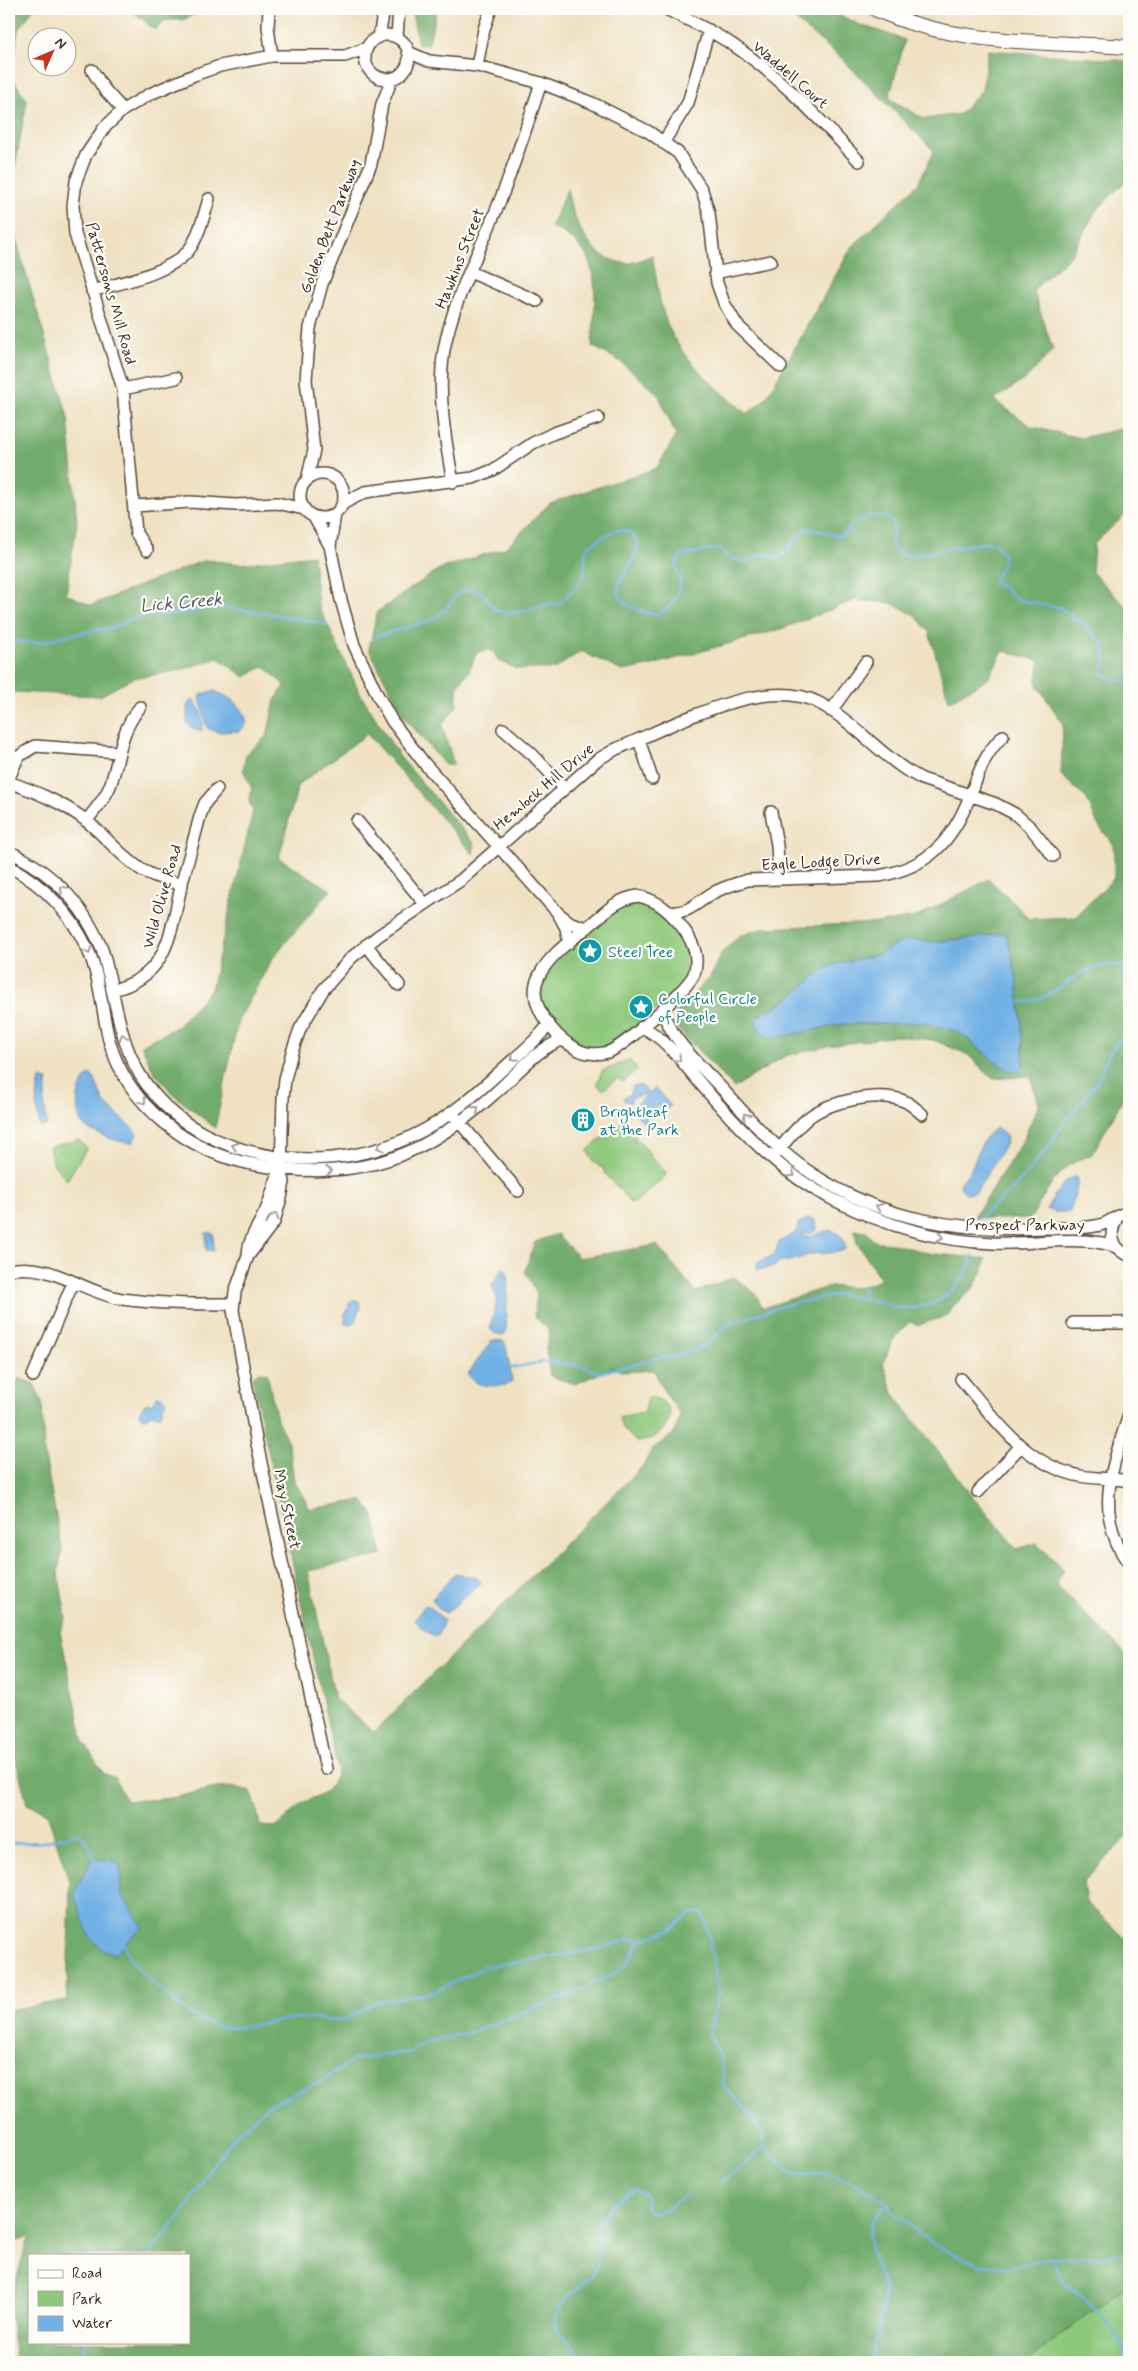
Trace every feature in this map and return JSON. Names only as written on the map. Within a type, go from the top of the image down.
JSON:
[{"type":"main road","points":[[875,9],[902,20],[945,32],[979,38],[1129,47]]},
{"type":"street","points":[[269,9],[268,27],[272,56]]},
{"type":"street","points":[[379,36],[385,35],[396,38],[406,46],[408,52],[406,68],[403,73],[392,79],[375,76],[366,66],[365,54],[367,48],[379,36],[384,9]]},
{"type":"street","points":[[396,38],[398,9]]},
{"type":"street","points":[[477,66],[484,29],[491,9]]},
{"type":"street","name":"Waddell Court","points":[[666,9],[709,30],[733,45],[779,80],[860,161]]},
{"type":"street","points":[[663,143],[688,103],[709,30]]},
{"type":"street","name":"Pattersons Mill Road","points":[[147,550],[136,532],[123,389],[75,234],[72,205],[76,181],[86,155],[104,128],[123,110],[150,94],[194,75],[220,66],[272,56],[345,56],[367,48]]},
{"type":"street","points":[[408,52],[429,61],[477,66],[541,83],[592,103],[649,132],[678,153],[702,190],[708,213],[717,284],[724,303],[738,325],[781,367]]},
{"type":"street","name":"Pattersons Mill Road","points":[[345,56],[366,66]]},
{"type":"street","points":[[406,68],[429,61]]},
{"type":"street","points":[[92,70],[104,89],[123,110]]},
{"type":"street","name":"Golden Belt Parkway","points":[[375,76],[382,104]]},
{"type":"street","name":"Golden Belt Parkway","points":[[335,480],[321,465],[314,450],[306,380],[310,328],[322,284],[371,164],[382,104],[392,79]]},
{"type":"street","name":"Hawkins Street","points":[[453,482],[443,415],[441,382],[444,352],[460,292],[509,178],[541,83]]},
{"type":"street","points":[[92,291],[150,273],[177,261],[191,248],[209,199]]},
{"type":"street","points":[[715,273],[771,261]]},
{"type":"street","points":[[470,272],[537,301]]},
{"type":"street","points":[[123,389],[176,378]]},
{"type":"street","points":[[342,504],[366,492],[473,478],[493,470],[533,443],[554,433],[598,418]]},
{"type":"street","name":"Golden Belt Parkway","points":[[304,484],[314,450]]},
{"type":"street","points":[[277,503],[319,475],[366,492]]},
{"type":"street","points":[[330,546],[335,514],[342,504],[343,497],[335,480]]},
{"type":"street","points":[[304,484],[301,503],[304,509],[314,517],[330,546],[347,624],[364,670],[392,721],[424,763],[558,913],[571,923],[587,928]]},
{"type":"street","points":[[135,506],[190,502],[236,505],[277,503],[304,509]]},
{"type":"street","points":[[314,517],[328,517],[335,514]]},
{"type":"street","points":[[832,711],[866,662]]},
{"type":"street","name":"Hemlock Hill Drive","points":[[281,1163],[285,1079],[297,1037],[323,990],[351,958],[366,945],[461,880],[597,760],[616,748],[715,708],[756,696],[784,694],[814,701],[832,711],[890,760],[922,779],[996,804],[1015,814],[1031,828],[1053,856]]},
{"type":"street","points":[[86,820],[106,794],[126,726],[140,707]]},
{"type":"street","points":[[503,729],[532,754],[564,788]]},
{"type":"street","name":"Eagle Lodge Drive","points":[[670,912],[679,913],[693,907],[728,885],[748,880],[840,878],[899,872],[918,864],[940,847],[955,828],[970,796],[980,766],[990,748],[1003,736]]},
{"type":"street","points":[[639,740],[652,779]]},
{"type":"street","points":[[9,778],[18,757],[36,746],[118,752]]},
{"type":"street","points":[[9,782],[52,799],[86,820],[129,860],[144,871],[182,885]]},
{"type":"street","name":"Wild Olive Road","points":[[112,990],[138,981],[159,961],[169,939],[200,816],[205,803],[217,788]]},
{"type":"street","points":[[771,812],[777,845],[779,878]]},
{"type":"street","points":[[357,821],[425,904]]},
{"type":"street","points":[[9,852],[43,871],[64,890],[84,914],[102,948],[122,1038],[134,1064],[147,1085],[164,1105],[184,1122],[205,1134],[237,1148],[281,1163],[323,1172],[352,1169],[379,1163],[430,1142],[460,1123],[555,1042],[563,1040]]},
{"type":"street","points":[[9,866],[35,882],[55,899],[73,922],[89,952],[110,1042],[122,1070],[137,1093],[154,1114],[176,1132],[199,1146],[234,1160],[281,1163],[323,1158],[374,1149],[424,1130],[452,1112],[526,1048],[549,1024]]},
{"type":"street","points":[[638,896],[659,903],[670,912],[686,931],[696,955],[694,973],[690,982],[662,1010],[618,1047],[597,1054],[576,1049],[563,1040],[549,1024],[538,1004],[537,983],[539,976],[548,964],[616,902],[638,896]]},
{"type":"street","points":[[686,931],[687,922],[693,907]]},
{"type":"street","points":[[558,913],[566,928],[569,943]]},
{"type":"street","points":[[366,945],[399,985]]},
{"type":"street","name":"Prospect Parkway","points":[[662,1010],[671,1030],[758,1129],[812,1174],[838,1188],[886,1209],[931,1223],[965,1228],[1008,1230],[1096,1226],[1122,1216]]},
{"type":"street","name":"Prospect Parkway","points":[[642,1027],[660,1039],[719,1106],[772,1159],[805,1184],[832,1200],[866,1216],[929,1235],[964,1242],[1097,1241],[1116,1247],[1128,1256]]},
{"type":"street","points":[[772,1159],[809,1117],[831,1106],[859,1098],[895,1098],[912,1105],[922,1114]]},
{"type":"street","points":[[452,1112],[518,1191]]},
{"type":"street","name":"May Street","points":[[281,1163],[284,1182],[274,1222],[248,1256],[235,1292],[233,1304],[237,1339],[256,1439],[326,1769]]},
{"type":"street","points":[[1116,1247],[1111,1233],[1129,1208]]},
{"type":"street","points":[[9,1270],[35,1268],[122,1299],[233,1304]]},
{"type":"street","points":[[33,1376],[73,1283]]},
{"type":"street","points":[[1073,1324],[1129,1323]]},
{"type":"street","points":[[961,1379],[1020,1447],[1046,1465],[1081,1476],[1129,1481]]},
{"type":"street","points":[[1129,1415],[1110,1478],[1108,1496],[1112,1527],[1119,1546],[1129,1564]]},
{"type":"street","points":[[978,1492],[1020,1447]]},
{"type":"green space","points":[[9,9],[33,9],[18,31],[12,78],[27,100],[9,201]]},
{"type":"green space","points":[[130,9],[204,9],[183,20],[167,20],[155,30]]},
{"type":"green space","points":[[411,9],[437,9],[428,46],[418,44]]},
{"type":"green space","points":[[782,9],[827,9],[858,24],[905,40],[889,98],[924,119],[960,114],[982,90],[988,50],[1129,61],[1129,178],[1095,212],[1071,255],[1033,290],[1053,350],[1028,377],[994,400],[1032,427],[1081,438],[1129,427],[1129,511],[1094,544],[1092,572],[1129,610],[1129,1088],[1091,1156],[1080,1159],[1062,1171],[1048,1189],[1031,1218],[1000,1219],[974,1217],[1021,1144],[1039,1104],[1030,1076],[993,1079],[967,1054],[933,1040],[897,1036],[828,1046],[785,1056],[734,1088],[675,1026],[677,1011],[710,977],[721,953],[739,936],[764,928],[877,923],[916,917],[989,879],[1030,919],[1075,917],[1114,878],[1114,845],[1098,825],[1087,799],[1061,775],[1063,724],[1036,683],[1040,661],[1003,651],[988,679],[949,701],[929,632],[915,615],[891,603],[855,600],[781,629],[649,666],[622,671],[581,651],[555,669],[516,669],[499,661],[492,650],[477,652],[469,671],[457,687],[457,706],[442,725],[454,764],[445,765],[404,717],[369,649],[377,612],[439,569],[505,548],[550,503],[657,468],[676,435],[658,394],[620,361],[592,346],[595,293],[589,262],[581,248],[569,237],[551,227],[567,189],[579,226],[585,237],[602,255],[613,261],[629,263],[652,255],[662,308],[670,330],[678,345],[699,370],[747,414],[767,397],[851,248],[918,184],[934,151],[839,56]],"holes":[[[1000,933],[1007,936],[1019,1001],[1023,1068],[997,1063],[959,1032],[926,1023],[844,1024],[794,1034],[760,1013],[789,999],[822,970],[834,965],[879,954],[900,942],[912,939],[933,942],[983,937]]]},
{"type":"green space","points":[[9,215],[68,417],[77,522],[66,594],[91,605],[205,560],[241,564],[313,555],[318,605],[360,693],[399,756],[475,844],[473,854],[367,734],[298,785],[279,858],[331,890],[274,956],[238,1021],[215,1128],[174,1095],[154,1072],[141,1045],[177,1027],[211,989],[253,811],[249,801],[252,789],[243,770],[246,754],[267,736],[275,700],[285,686],[264,666],[245,677],[218,658],[178,671],[133,678],[100,696],[12,692],[9,694]]},
{"type":"green space","points":[[636,902],[655,907],[666,914],[675,924],[690,946],[692,967],[689,974],[670,996],[621,1041],[608,1048],[590,1051],[569,1038],[553,1022],[544,1008],[540,996],[541,985],[546,974],[554,964],[606,916],[621,905]]},
{"type":"green space","points":[[629,1060],[638,1070],[623,1082],[618,1078],[603,1090],[597,1084],[602,1071]]},
{"type":"green space","points":[[619,1124],[624,1124],[636,1137],[635,1141],[639,1141],[651,1155],[650,1159],[654,1159],[666,1173],[665,1176],[634,1203],[630,1203],[618,1186],[604,1172],[603,1168],[598,1166],[590,1156],[588,1150]]},
{"type":"green space","points":[[79,1140],[87,1148],[67,1180],[54,1165],[49,1147]]},
{"type":"green space","points":[[855,1230],[866,1232],[874,1241],[928,1253],[986,1259],[982,1273],[971,1291],[955,1304],[946,1316],[919,1325],[909,1322],[893,1340],[883,1363],[893,1393],[972,1496],[1017,1549],[1037,1543],[1064,1570],[1056,1585],[1129,1657],[1129,1834],[1083,1882],[1086,1902],[1128,1941],[1126,1978],[1129,1979],[1129,2283],[1026,2362],[16,2362],[9,2303],[30,2235],[9,2245],[9,2010],[67,2000],[70,1884],[47,1813],[27,1804],[9,1738],[9,1403],[19,1378],[34,1384],[42,1401],[44,1452],[62,1548],[58,1572],[66,1617],[60,1632],[84,1742],[103,1773],[115,1778],[126,1801],[170,1798],[210,1789],[231,1787],[251,1792],[256,1805],[260,1826],[277,1827],[301,1804],[328,1790],[338,1771],[252,1377],[259,1372],[267,1373],[277,1420],[288,1442],[294,1480],[310,1509],[363,1500],[374,1516],[382,1555],[308,1571],[335,1699],[374,1732],[643,1466],[652,1449],[675,1433],[680,1414],[664,1391],[654,1370],[625,1372],[612,1368],[575,1384],[550,1376],[546,1349],[550,1331],[534,1316],[537,1294],[525,1271],[535,1242],[557,1234],[579,1258],[657,1245],[696,1292],[734,1277],[756,1294],[763,1308],[830,1286],[858,1288],[881,1280],[857,1243]]},
{"type":"green space","points":[[650,1397],[661,1401],[668,1407],[670,1414],[668,1422],[656,1436],[636,1442],[623,1428],[619,1417],[644,1412],[647,1398]]},
{"type":"green space","points":[[1129,2283],[1129,2362],[1026,2362]]},
{"type":"water","points":[[214,691],[236,703],[244,713],[246,724],[240,731],[218,732],[207,728],[200,697],[202,694]]},
{"type":"water","points":[[193,699],[201,714],[202,730],[193,729],[187,723],[187,705]]},
{"type":"water","points":[[1003,933],[1007,936],[1015,969],[1019,1001],[1023,1068],[1020,1071],[1010,1071],[997,1063],[959,1032],[926,1023],[844,1024],[773,1038],[760,1033],[755,1018],[789,999],[822,970],[834,965],[879,954],[900,942],[912,939],[933,942]]},
{"type":"water","points":[[90,1074],[94,1078],[104,1102],[137,1134],[133,1142],[123,1142],[107,1137],[83,1125],[78,1113],[78,1098],[82,1084]]},
{"type":"water","points":[[40,1078],[48,1080],[44,1103],[47,1125],[40,1127],[36,1103]]},
{"type":"water","points":[[633,1086],[642,1086],[649,1093],[655,1088],[671,1106],[661,1111],[659,1105],[645,1118],[647,1121],[644,1123],[631,1109],[645,1097],[645,1094],[632,1098],[630,1103],[624,1100],[624,1097],[630,1094]]},
{"type":"water","points":[[997,1128],[1007,1137],[1005,1145],[976,1192],[967,1194],[960,1187],[961,1182],[970,1171],[987,1135]]},
{"type":"water","points":[[1076,1177],[1078,1182],[1070,1212],[1055,1212],[1047,1209],[1063,1185],[1071,1178]]},
{"type":"water","points":[[810,1218],[815,1220],[817,1230],[809,1234],[803,1233],[803,1236],[813,1236],[826,1231],[835,1232],[842,1238],[845,1249],[834,1253],[812,1254],[792,1260],[780,1261],[775,1266],[757,1270],[757,1263],[775,1254],[779,1242],[797,1232],[798,1223]]},
{"type":"water","points":[[206,1233],[213,1233],[214,1251],[206,1250]]},
{"type":"water","points":[[502,1269],[505,1269],[508,1274],[506,1333],[502,1335],[494,1333],[490,1329],[497,1299],[492,1285]]},
{"type":"water","points":[[354,1299],[360,1302],[361,1307],[356,1321],[349,1325],[344,1322],[346,1319],[344,1317],[349,1303]]},
{"type":"water","points":[[492,1340],[503,1341],[506,1346],[512,1381],[506,1385],[490,1386],[480,1384],[471,1379],[468,1374]]},
{"type":"water","points":[[156,1396],[162,1396],[167,1402],[163,1406],[162,1413],[158,1416],[152,1414],[145,1418],[141,1417],[139,1413],[145,1404],[153,1403]]},
{"type":"water","points":[[455,1573],[477,1578],[481,1583],[446,1613],[439,1609],[432,1599]]},
{"type":"water","points":[[425,1605],[429,1606],[444,1620],[438,1636],[424,1630],[415,1619]]},
{"type":"water","points":[[92,1859],[111,1860],[120,1865],[121,1894],[143,1927],[115,1954],[98,1946],[92,1939],[84,1924],[75,1897],[75,1892]]},
{"type":"waterway","name":"Lick Creek","points":[[372,639],[435,618],[444,611],[458,594],[467,590],[477,590],[486,597],[494,609],[502,612],[518,612],[543,605],[559,604],[584,578],[586,548],[605,535],[616,531],[626,531],[636,539],[638,548],[621,579],[619,590],[623,600],[636,609],[656,614],[666,610],[677,595],[680,581],[676,566],[679,558],[683,555],[718,548],[730,558],[745,562],[763,553],[780,558],[806,528],[840,536],[865,517],[880,516],[894,524],[891,546],[902,554],[914,555],[987,542],[995,544],[1003,554],[1004,562],[994,580],[996,583],[1019,600],[1060,608],[1086,626],[1104,645],[1103,673],[1112,679],[1129,682]]},
{"type":"waterway","name":"Lick Creek","points":[[9,642],[43,642],[63,636],[110,628],[141,616],[184,613],[208,608],[229,608],[259,612],[327,624]]},
{"type":"waterway","points":[[1016,1002],[1032,1001],[1045,996],[1095,967],[1111,965],[1129,967]]},
{"type":"waterway","points":[[979,1218],[1013,1189],[1051,1144],[1061,1127],[1097,1082],[1109,1053],[1129,1028]]},
{"type":"waterway","points":[[507,1369],[547,1361],[582,1366],[599,1373],[662,1357],[673,1357],[708,1344],[731,1323],[785,1305],[840,1294],[885,1303],[894,1307],[912,1308],[932,1304],[949,1294],[966,1274],[972,1256]]},
{"type":"waterway","points":[[862,1288],[866,1299]]},
{"type":"waterway","points":[[9,1843],[43,1842],[78,1833],[88,1843],[95,1860]]},
{"type":"waterway","points":[[124,1943],[128,1954],[142,1973],[181,2007],[204,2022],[235,2028],[296,2018],[341,2020],[349,2018],[375,2002],[431,1993],[485,1967],[587,1951],[631,1939],[640,1941],[672,1929],[690,1913],[701,1913],[706,1921],[719,1992],[709,2033],[720,2056],[724,2087],[753,2116],[762,2135],[764,2146],[789,2172],[802,2175],[822,2172],[837,2175],[859,2185],[889,2204],[893,2214],[905,2220],[920,2235],[953,2254],[983,2266],[1011,2267],[1053,2257],[1098,2257],[1129,2251]]},
{"type":"waterway","points":[[150,2254],[184,2212],[215,2161],[234,2137],[267,2106],[324,2080],[355,2059],[410,2052],[427,2042],[475,2031],[576,1992],[625,1966],[640,1941]]},
{"type":"waterway","points":[[720,2182],[740,2169],[764,2146]]},
{"type":"waterway","points":[[578,2362],[579,2353],[557,2329],[557,2315],[565,2300],[596,2268],[599,2259],[597,2225],[618,2200],[635,2189],[645,2195],[647,2210],[652,2212],[662,2211],[686,2195]]},
{"type":"waterway","points":[[871,2362],[881,2317],[884,2288],[872,2253],[869,2235],[874,2218],[889,2204]]},
{"type":"waterway","points":[[1053,2257],[1056,2267],[1065,2282],[1091,2305],[1112,2329],[1124,2349],[1128,2362]]},
{"type":"waterway","points":[[77,2362],[86,2344]]},
{"type":"place","name":"Steel Tree","points":[[590,951]]},
{"type":"place","name":"Colorful Circle of People","points":[[641,1007]]},
{"type":"place","name":"Brightleaf at the Park","points":[[583,1120]]}]
